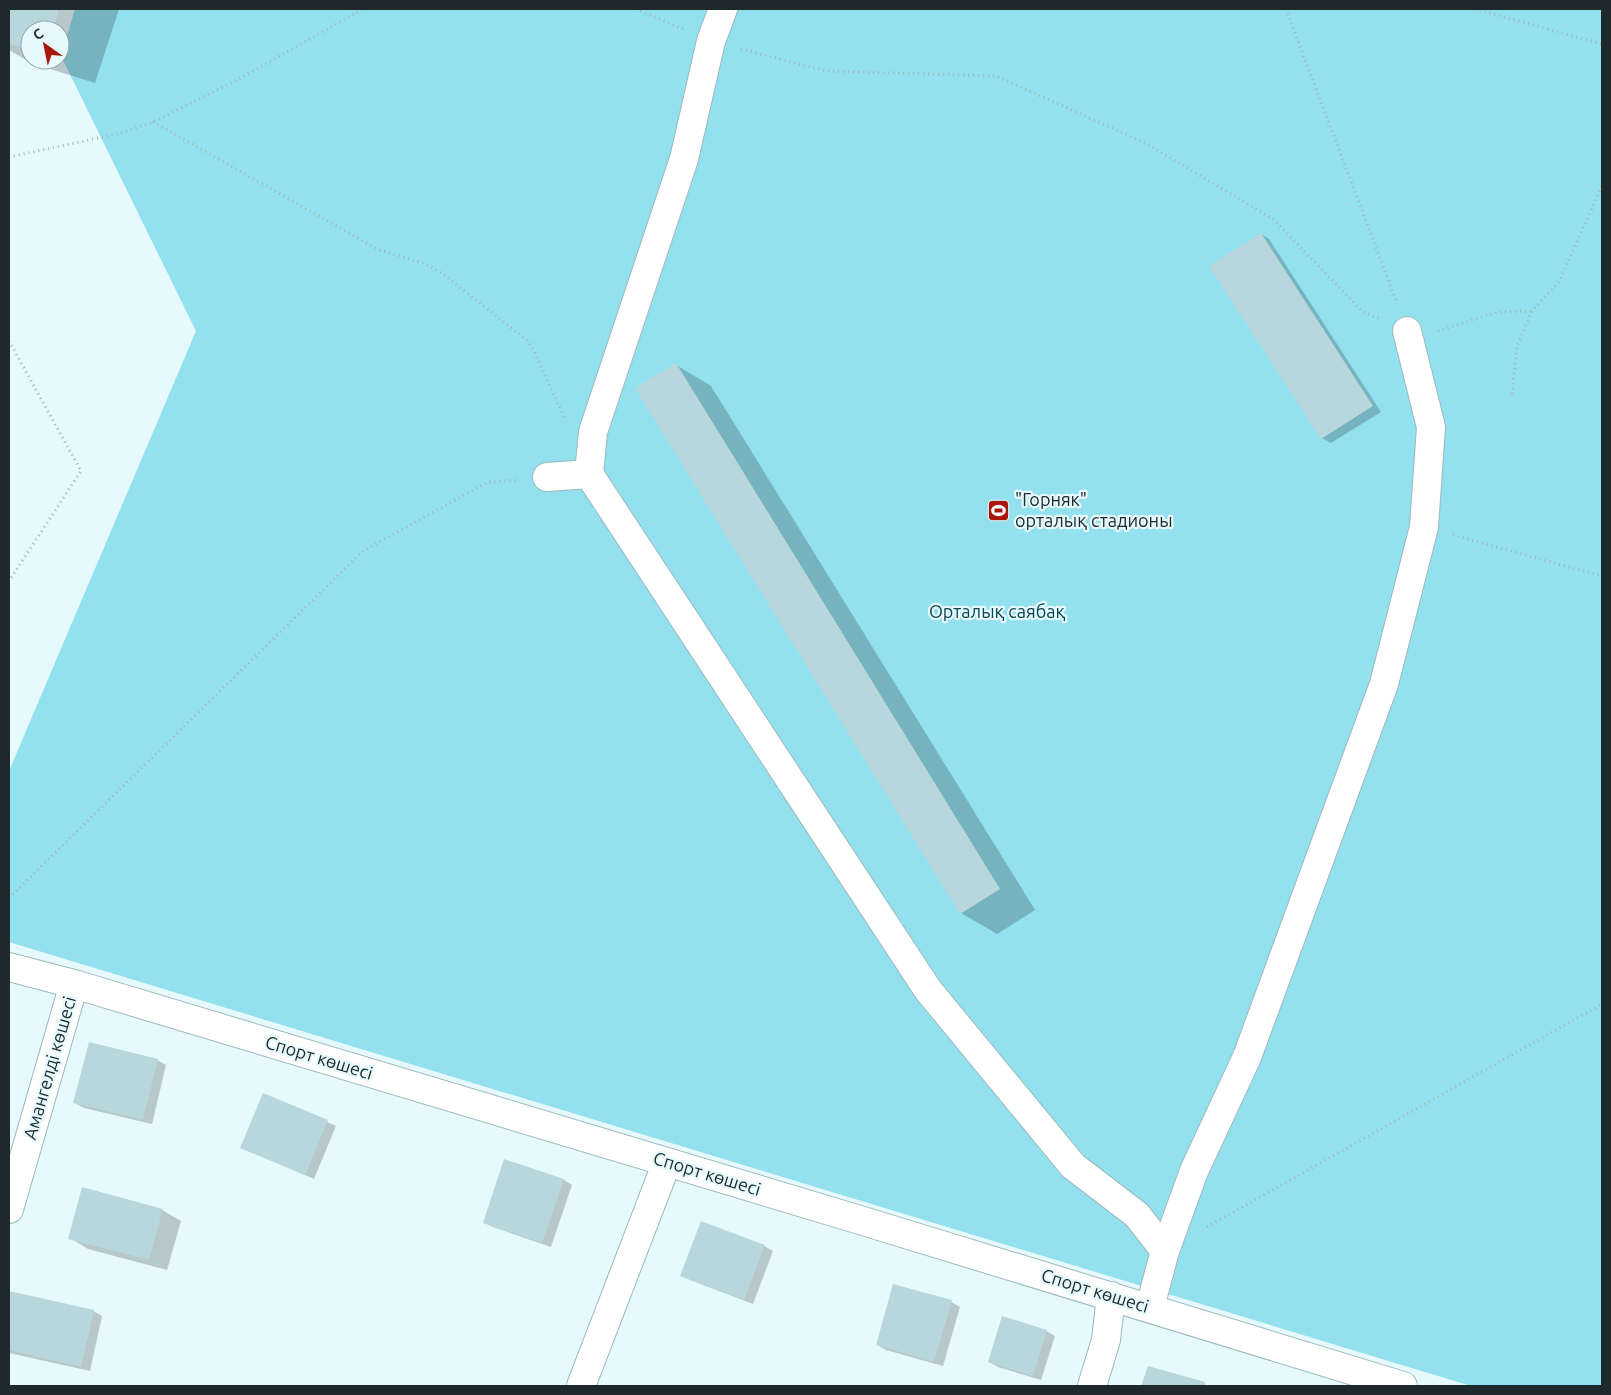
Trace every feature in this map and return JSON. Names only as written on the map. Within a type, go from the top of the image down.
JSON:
[{"type":"street","points":[[723,9],[711,41],[684,159],[593,432],[590,474],[928,990],[1073,1166],[1137,1215],[1165,1251]]},
{"type":"street","points":[[1150,1307],[1165,1251],[1194,1171],[1247,1057],[1384,684],[1424,527],[1431,427],[1407,331]]},
{"type":"street","points":[[547,477],[590,474]]},
{"type":"street","name":"Спорт көшесі","points":[[9,967],[74,984],[1150,1307],[1403,1386]]},
{"type":"street","name":"Амангелді көшесі","points":[[9,1209],[74,984]]},
{"type":"street","points":[[581,1386],[667,1162]]},
{"type":"street","points":[[1092,1386],[1106,1340],[1111,1296]]},
{"type":"path","points":[[9,157],[117,134],[153,122],[239,79],[362,9]]},
{"type":"path","points":[[636,9],[711,41],[827,71],[996,76],[1145,143],[1273,219],[1363,312],[1407,331],[1421,335],[1454,327],[1498,312],[1532,312]]},
{"type":"path","points":[[1286,9],[1407,331]]},
{"type":"path","points":[[1475,9],[1602,44]]},
{"type":"path","points":[[153,122],[379,250],[426,264],[443,274],[528,341],[566,421]]},
{"type":"path","points":[[1512,394],[1517,346],[1532,312],[1559,282],[1602,186]]},
{"type":"path","points":[[9,341],[81,471],[9,581]]},
{"type":"path","points":[[9,898],[363,551],[488,482],[547,477]]},
{"type":"path","points":[[1424,527],[1602,576]]},
{"type":"path","points":[[1165,1251],[1602,1004]]},
{"type":"green space","name":"Орталық саябақ","points":[[75,9],[1602,9],[1602,1386],[1471,1386],[9,942],[9,771],[196,331],[68,70],[70,70],[70,26]]},
{"type":"building","points":[[9,9],[59,9],[56,20],[20,20],[20,47],[9,44]]},
{"type":"building","points":[[1261,233],[1373,406],[1321,439],[1209,266]]},
{"type":"building","points":[[676,363],[1000,889],[960,914],[635,388]]},
{"type":"building","points":[[89,1042],[158,1059],[143,1120],[73,1103]]},
{"type":"building","points":[[263,1093],[328,1120],[305,1175],[240,1148]]},
{"type":"building","points":[[504,1159],[564,1179],[542,1243],[483,1223]]},
{"type":"building","points":[[82,1187],[163,1209],[149,1260],[68,1239]]},
{"type":"building","points":[[701,1221],[765,1245],[744,1300],[680,1276]]},
{"type":"building","points":[[893,1284],[952,1300],[934,1362],[876,1345]]},
{"type":"building","points":[[9,1291],[94,1310],[81,1367],[9,1350]]},
{"type":"building","points":[[1002,1316],[1047,1330],[1033,1376],[988,1362]]},
{"type":"building","points":[[1148,1366],[1205,1382],[1204,1386],[1141,1386]]},
{"type":"place","name":"\"Горняк\" орталық стадионы","points":[[999,510]]}]
